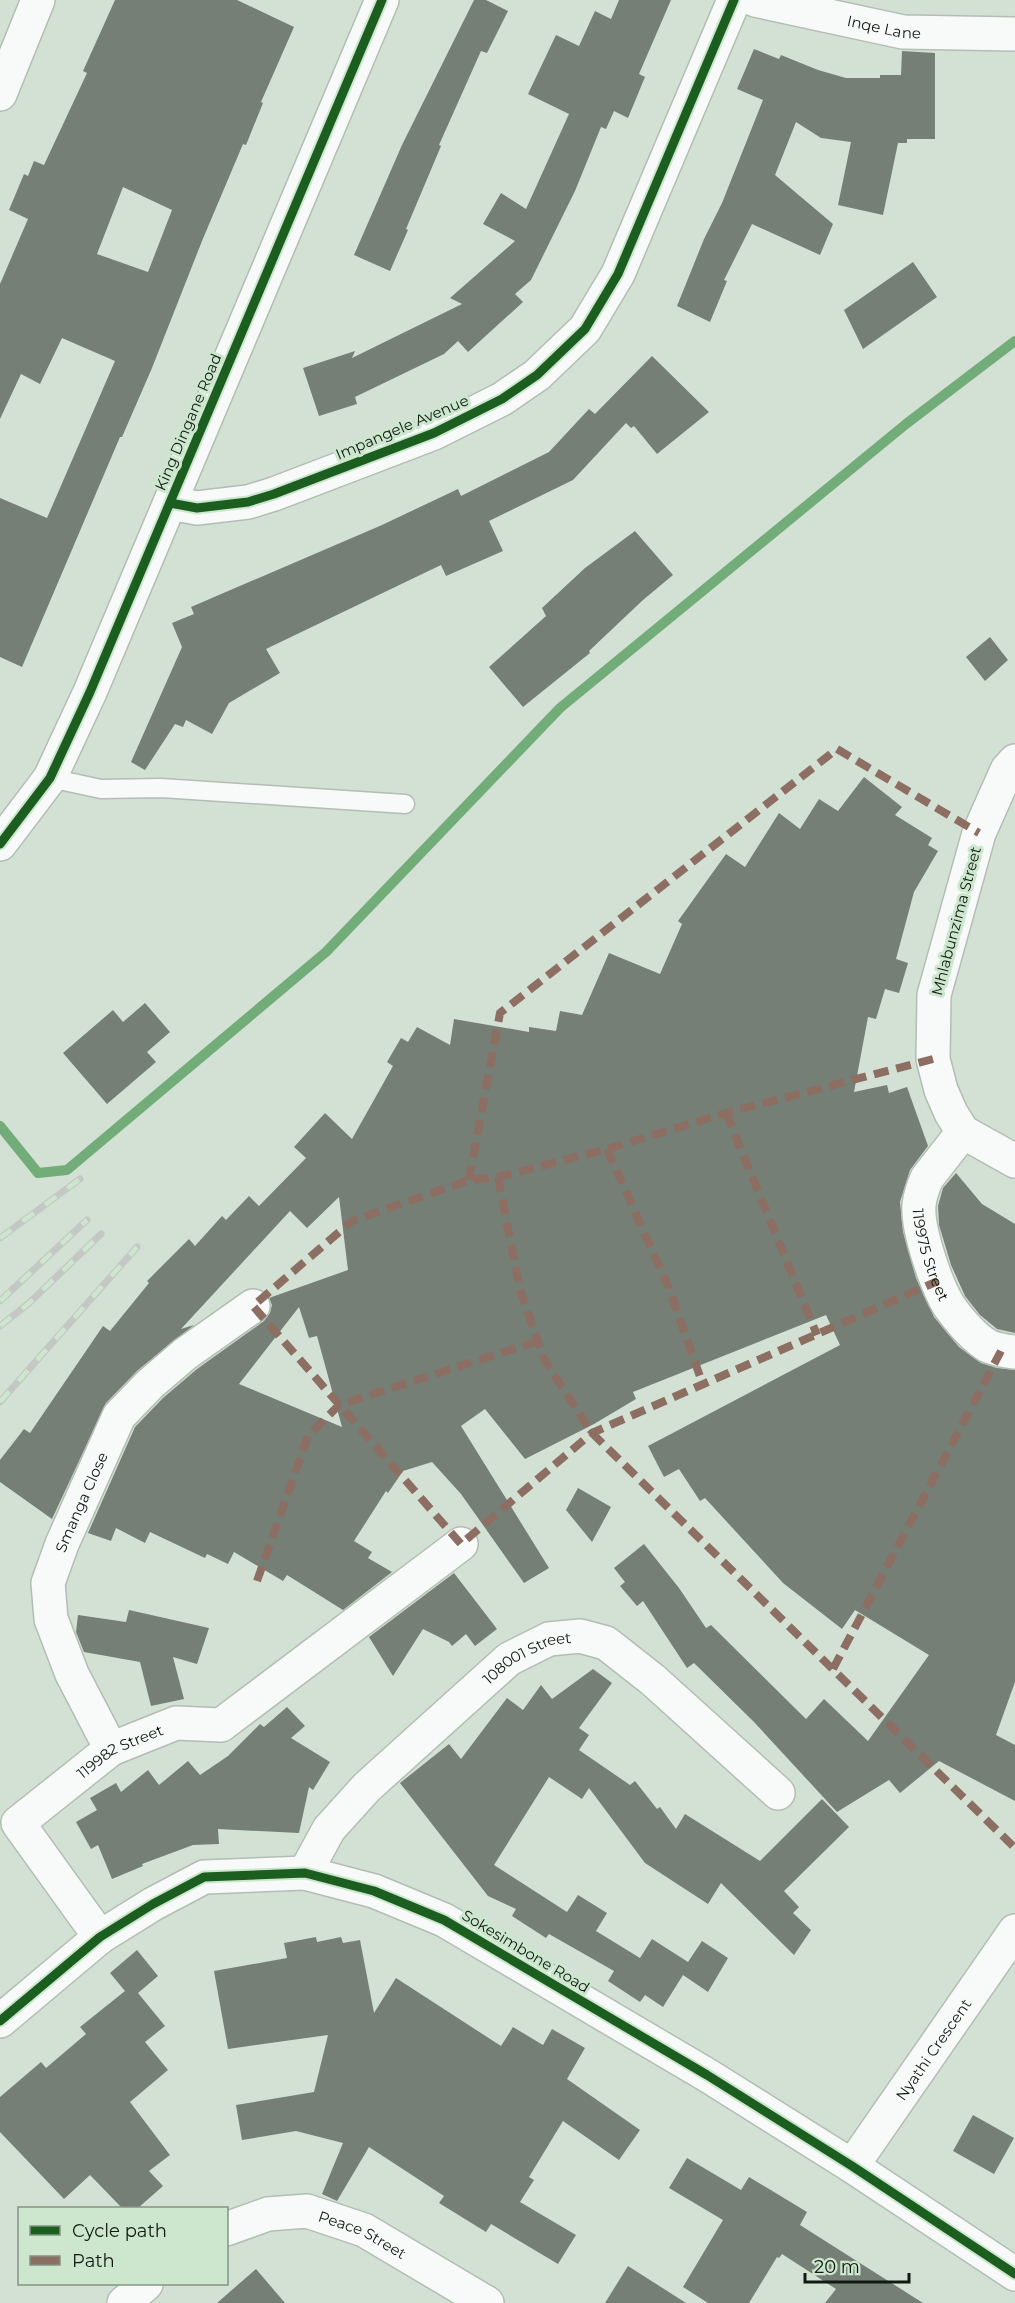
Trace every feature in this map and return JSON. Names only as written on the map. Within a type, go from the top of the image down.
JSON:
[{"type":"street","points":[[0,94],[38,0]]},
{"type":"street","name":"King Dingane Road","points":[[0,844],[50,778],[90,692],[382,0]]},
{"type":"street","name":"Impangele Avenue","points":[[170,503],[197,508],[248,502],[274,494],[434,433],[502,399],[537,375],[585,329],[618,274],[734,0]]},
{"type":"street","name":"Inqe Lane","points":[[755,0],[903,32],[1015,34]]},
{"type":"street","name":"Mhlabunzima Street","points":[[963,1132],[951,1113],[941,1090],[933,1059],[934,995],[979,833],[1008,770],[1015,760]]},
{"type":"street","points":[[963,1132],[1015,1161]]},
{"type":"street","name":"119975 Street","points":[[963,1132],[923,1186],[919,1217],[926,1248],[949,1305],[966,1326],[988,1345],[1001,1351],[1015,1352]]},
{"type":"street","name":"Smanga Close","points":[[111,1749],[68,1663],[51,1619],[48,1582],[62,1544],[119,1416],[150,1384],[185,1354],[253,1306]]},
{"type":"street","name":"119982 Street","points":[[100,1937],[18,1823],[111,1749],[176,1723],[221,1725],[461,1545]]},
{"type":"street","name":"108001 Street","points":[[305,1873],[329,1829],[367,1787],[509,1659],[549,1639],[580,1636],[606,1643],[653,1680],[778,1793]]},
{"type":"street","name":"Sokesimbone Road","points":[[0,2021],[100,1937],[153,1904],[204,1877],[305,1873],[374,1891],[444,1920],[707,2075],[852,2166],[1015,2274]]},
{"type":"street","name":"Nyathi Crescent","points":[[852,2166],[1015,1931]]},
{"type":"street","name":"Peace Street","points":[[228,2228],[268,2214],[307,2211],[364,2230],[487,2303]]},
{"type":"street","points":[[124,2303],[144,2285]]},
{"type":"lane","points":[[50,778],[101,789],[161,788],[405,804]]},
{"type":"building","points":[[115,0],[237,0],[294,27],[261,102],[263,103],[246,145],[243,144],[202,241],[152,368],[122,437],[120,437],[22,667],[0,657],[0,498],[47,518],[115,361],[62,338],[40,384],[21,374],[0,419],[0,284],[28,219],[9,210],[24,174],[28,176],[34,161],[44,165],[87,73],[83,71]],"holes":[[[123,187],[172,210],[148,272],[97,254]]]},
{"type":"building","points":[[474,0],[486,0],[508,11],[487,53],[481,51],[439,145],[441,146],[390,271],[354,255],[402,145]]},
{"type":"building","points":[[619,0],[671,0],[639,74],[645,77],[628,118],[614,111],[606,129],[601,127],[575,191],[531,280],[515,294],[523,302],[468,352],[458,341],[444,354],[355,397],[357,404],[319,416],[303,368],[355,351],[352,358],[462,304],[450,298],[515,241],[483,224],[501,193],[526,209],[569,114],[528,94],[556,35],[579,46],[595,11],[611,19]]},
{"type":"building","points":[[754,49],[779,59],[781,55],[846,78],[880,78],[880,75],[901,75],[902,51],[935,53],[935,139],[907,139],[907,143],[898,143],[883,215],[838,205],[851,142],[821,138],[796,122],[775,175],[833,224],[820,255],[752,224],[724,280],[727,281],[710,322],[677,306],[704,239],[722,203],[763,100],[737,89]]},
{"type":"building","points":[[913,262],[937,297],[863,349],[844,310]]},
{"type":"building","points":[[652,356],[709,412],[657,454],[634,426],[631,428],[626,423],[573,480],[489,521],[503,551],[446,576],[441,565],[266,649],[280,673],[229,703],[212,734],[186,720],[183,727],[175,724],[145,770],[131,762],[182,647],[172,623],[194,614],[191,607],[382,525],[458,489],[461,496],[549,452],[589,409],[595,414]]},
{"type":"building","points":[[635,531],[673,575],[643,600],[589,651],[590,653],[523,707],[489,667],[546,616],[542,608],[585,568]]},
{"type":"building","points":[[990,637],[1008,660],[985,681],[966,657]]},
{"type":"building","points":[[864,777],[902,807],[895,815],[932,838],[928,845],[938,851],[914,892],[896,959],[908,963],[899,993],[885,989],[876,1019],[868,1017],[854,1092],[887,1085],[889,1093],[907,1087],[928,1146],[910,1170],[900,1202],[903,1232],[916,1278],[934,1317],[959,1347],[981,1363],[1015,1370],[1015,1682],[996,1735],[1015,1745],[1015,1801],[939,1761],[900,1793],[889,1780],[837,1812],[754,1722],[694,1663],[687,1668],[643,1601],[637,1606],[620,1586],[625,1582],[614,1568],[644,1544],[679,1588],[706,1628],[711,1625],[806,1719],[824,1699],[868,1741],[929,1655],[855,1610],[842,1629],[783,1583],[705,1498],[700,1501],[679,1469],[664,1477],[648,1446],[840,1345],[826,1315],[633,1392],[636,1399],[594,1424],[525,1459],[485,1409],[461,1426],[549,1568],[524,1583],[461,1494],[432,1462],[403,1471],[388,1493],[386,1491],[354,1541],[372,1552],[368,1558],[392,1572],[343,1610],[287,1575],[283,1581],[234,1552],[228,1564],[207,1554],[205,1558],[150,1532],[145,1543],[116,1528],[111,1541],[88,1533],[135,1427],[163,1398],[197,1369],[264,1321],[272,1305],[269,1298],[348,1270],[339,1197],[307,1228],[290,1211],[181,1329],[194,1325],[138,1370],[106,1403],[52,1519],[0,1482],[0,1460],[24,1429],[30,1433],[103,1326],[110,1331],[149,1283],[147,1281],[189,1239],[195,1246],[222,1216],[226,1220],[249,1196],[259,1206],[306,1158],[294,1147],[325,1113],[352,1139],[393,1066],[387,1062],[401,1038],[408,1042],[417,1027],[450,1045],[454,1019],[529,1032],[529,1027],[556,1031],[560,1011],[582,1015],[609,953],[660,974],[682,924],[678,921],[726,854],[745,867],[779,813],[800,829],[819,799],[838,811]],"holes":[[[299,1307],[309,1338],[317,1336],[342,1427],[239,1384]]]},
{"type":"building","points":[[145,1003],[170,1032],[147,1052],[156,1062],[107,1104],[63,1053],[113,1010],[123,1022]]},
{"type":"building","points":[[956,1173],[982,1204],[1015,1224],[1015,1333],[997,1329],[980,1315],[965,1296],[951,1265],[939,1225],[938,1206],[943,1188]]},
{"type":"building","points":[[578,1488],[611,1507],[592,1542],[566,1510]]},
{"type":"building","points":[[454,1573],[497,1629],[475,1646],[466,1634],[452,1646],[449,1642],[423,1629],[393,1676],[369,1637]]},
{"type":"building","points":[[129,1610],[209,1628],[197,1664],[173,1657],[184,1699],[151,1706],[140,1662],[84,1652],[76,1632],[78,1615],[126,1622]]},
{"type":"building","points":[[593,1669],[612,1683],[579,1728],[589,1735],[579,1750],[630,1785],[635,1781],[657,1809],[660,1807],[676,1829],[685,1814],[760,1861],[822,1799],[849,1827],[784,1891],[799,1907],[793,1913],[811,1930],[794,1955],[721,1883],[708,1904],[645,1863],[589,1788],[582,1799],[549,1777],[494,1865],[567,1912],[578,1895],[607,1913],[596,1931],[640,1958],[652,1939],[688,1962],[702,1941],[728,1958],[708,1992],[683,1975],[663,2007],[645,1995],[640,2002],[608,1981],[614,1971],[549,1934],[546,1938],[512,1916],[516,1909],[488,1896],[400,1783],[449,1744],[461,1759],[507,1698],[523,1710],[541,1685],[552,1699]]},
{"type":"building","points":[[287,1707],[305,1726],[291,1738],[330,1762],[313,1790],[309,1787],[299,1833],[218,1829],[219,1844],[193,1845],[142,1864],[143,1866],[112,1879],[98,1845],[91,1849],[76,1822],[97,1810],[90,1798],[116,1783],[121,1792],[148,1770],[159,1785],[188,1761],[200,1775],[228,1756],[260,1724],[264,1727]]},
{"type":"building","points":[[316,1937],[317,1942],[341,1937],[343,1943],[360,1940],[374,2013],[396,1978],[501,2046],[513,2027],[543,2045],[552,2029],[585,2048],[567,2079],[640,2130],[619,2160],[563,2121],[529,2177],[534,2180],[520,2202],[576,2235],[558,2264],[491,2224],[486,2232],[439,2203],[444,2196],[369,2147],[337,2201],[322,2194],[343,2143],[296,2131],[242,2140],[236,2105],[314,2092],[328,2035],[228,2049],[214,1971],[287,1958],[284,1943]]},
{"type":"building","points":[[137,1950],[158,1976],[138,1993],[165,2026],[145,2042],[168,2070],[130,2102],[170,2155],[149,2171],[163,2186],[139,2207],[121,2207],[90,2175],[64,2199],[0,2132],[0,2097],[41,2062],[46,2068],[86,2034],[80,2027],[125,1991],[110,1973]]},
{"type":"building","points":[[973,2115],[1014,2138],[994,2174],[953,2151]]},
{"type":"building","points":[[687,2158],[741,2190],[749,2177],[807,2212],[800,2225],[923,2303],[825,2303],[836,2289],[782,2254],[779,2258],[777,2257],[749,2303],[708,2303],[683,2287],[723,2220],[669,2188]]},
{"type":"building","points":[[628,2266],[686,2303],[605,2303]]},
{"type":"building","points":[[256,2269],[285,2303],[217,2303]]},
{"type":"waterway","points":[[0,1126],[38,1173],[67,1170],[326,952],[560,708],[906,424],[1015,341]]},
{"type":"railway","points":[[0,1238],[80,1179]]},
{"type":"railway","points":[[0,1301],[87,1220]]},
{"type":"railway","points":[[0,1326],[28,1304],[101,1234]]},
{"type":"railway","points":[[0,1402],[137,1247]]},
{"type":"marked path","points":[[469,1180],[500,1013],[837,749],[979,833]]},
{"type":"marked path","points":[[933,1059],[726,1113],[607,1149],[498,1177],[469,1180],[352,1221],[253,1306],[461,1544],[592,1433],[938,1281]]},
{"type":"marked path","points":[[726,1113],[817,1335]]},
{"type":"marked path","points":[[607,1149],[669,1288],[703,1385]]},
{"type":"marked path","points":[[498,1177],[520,1290],[544,1359],[592,1433],[1015,1848]]},
{"type":"marked path","points":[[257,1581],[308,1436],[339,1405],[538,1341]]},
{"type":"marked path","points":[[833,1669],[1001,1351]]},
{"type":"cycle path","points":[[0,844],[50,778],[90,692],[382,0]]},
{"type":"cycle path","points":[[170,503],[197,508],[248,502],[274,494],[434,433],[502,399],[537,375],[585,329],[618,274],[734,0]]},
{"type":"cycle path","points":[[0,2021],[100,1937],[153,1904],[204,1877],[305,1873],[374,1891],[444,1920],[707,2075],[852,2166],[1015,2274]]}]
